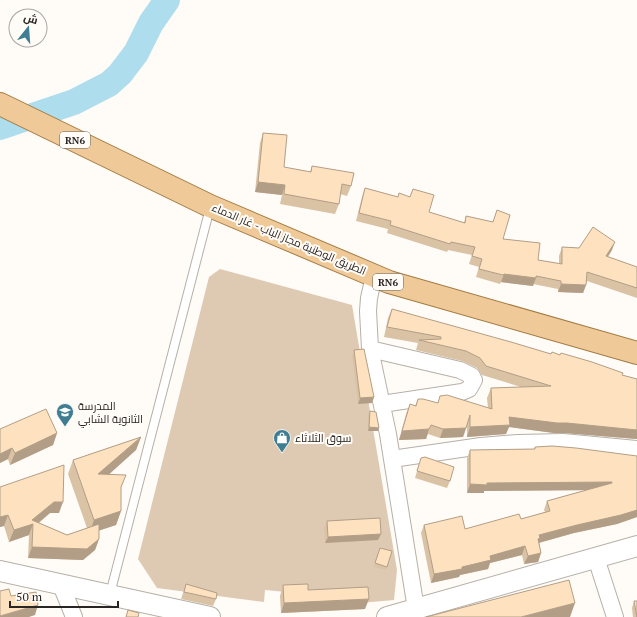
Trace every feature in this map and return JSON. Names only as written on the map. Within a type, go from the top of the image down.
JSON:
[{"type":"main road","name":"الطريق الوطنية مجاز الباب - غار الدماء","points":[[0,104],[151,176],[210,206],[389,282],[637,353]]},
{"type":"street","points":[[374,276],[368,310],[370,349],[392,459],[416,610]]},
{"type":"street","points":[[370,349],[460,370],[472,376],[474,380],[469,389],[462,392],[382,404]]},
{"type":"street","points":[[392,459],[481,446],[518,443],[563,442],[637,449]]},
{"type":"street","points":[[387,617],[637,546]]},
{"type":"street","points":[[596,558],[615,617]]},
{"type":"street","points":[[0,571],[210,617]]},
{"type":"street","points":[[61,585],[74,617]]},
{"type":"lane","points":[[110,594],[210,206]]},
{"type":"shaded area","points":[[220,269],[352,305],[397,570],[394,600],[305,608],[306,594],[265,590],[264,602],[157,588],[138,559],[209,277]]},
{"type":"building","points":[[263,133],[287,135],[284,167],[311,172],[312,166],[354,173],[351,186],[342,184],[339,204],[284,194],[285,185],[258,182]]},
{"type":"building","points":[[365,188],[398,197],[399,193],[410,197],[413,189],[434,195],[429,212],[465,223],[466,216],[493,222],[497,210],[510,215],[503,239],[540,243],[538,260],[562,264],[562,247],[579,248],[593,227],[615,242],[606,256],[637,267],[637,288],[587,272],[586,285],[561,284],[561,281],[536,276],[536,278],[503,275],[479,269],[482,259],[472,256],[475,247],[451,242],[450,244],[390,225],[391,221],[359,213]]},
{"type":"building","points":[[392,309],[551,354],[552,352],[560,355],[561,353],[592,362],[623,373],[622,375],[637,379],[637,430],[509,417],[510,425],[470,427],[470,415],[466,428],[443,429],[431,425],[429,429],[402,431],[410,404],[416,406],[418,399],[438,403],[440,396],[447,395],[492,409],[491,388],[551,386],[486,366],[480,358],[466,351],[419,340],[441,339],[441,337],[387,327]]},
{"type":"building","points":[[364,349],[374,397],[360,398],[354,350]]},
{"type":"building","points":[[46,409],[57,433],[15,453],[12,448],[0,454],[0,429]]},
{"type":"building","points":[[370,411],[376,412],[379,428],[369,427]]},
{"type":"building","points":[[141,437],[98,474],[126,475],[121,487],[121,511],[94,520],[73,460]]},
{"type":"building","points":[[552,446],[637,456],[637,510],[539,535],[540,538],[538,539],[541,553],[528,556],[525,546],[490,556],[491,560],[462,567],[462,569],[434,574],[424,525],[462,516],[465,529],[519,514],[521,519],[550,511],[547,501],[612,483],[470,484],[470,450],[535,449],[535,447]]},
{"type":"building","points":[[425,457],[454,467],[450,481],[417,471],[421,458]]},
{"type":"building","points":[[64,465],[63,502],[54,502],[32,520],[67,535],[99,524],[99,539],[87,549],[32,547],[33,524],[14,530],[8,515],[0,517],[0,487]]},
{"type":"building","points":[[380,518],[381,534],[328,537],[327,521]]},
{"type":"building","points":[[380,548],[392,551],[387,567],[375,563]]},
{"type":"building","points":[[569,580],[575,603],[521,617],[426,617]]},
{"type":"building","points":[[186,584],[217,593],[216,599],[184,592]]},
{"type":"building","points":[[308,584],[308,590],[368,587],[369,599],[284,603],[283,585]]},
{"type":"building","points":[[9,589],[11,596],[36,592],[38,605],[0,616],[0,591]]},
{"type":"building","points":[[634,601],[637,601],[637,617]]},
{"type":"building","points":[[128,610],[139,613],[138,617],[126,617]]},
{"type":"waterway","points":[[0,127],[74,102],[109,84],[120,74],[136,53],[151,23],[167,0]]},
{"type":"place","name":"المدرسة الثانوية الشابي","points":[[65,427]]},
{"type":"place","name":"سوق الثلاثاء","points":[[282,453]]}]
